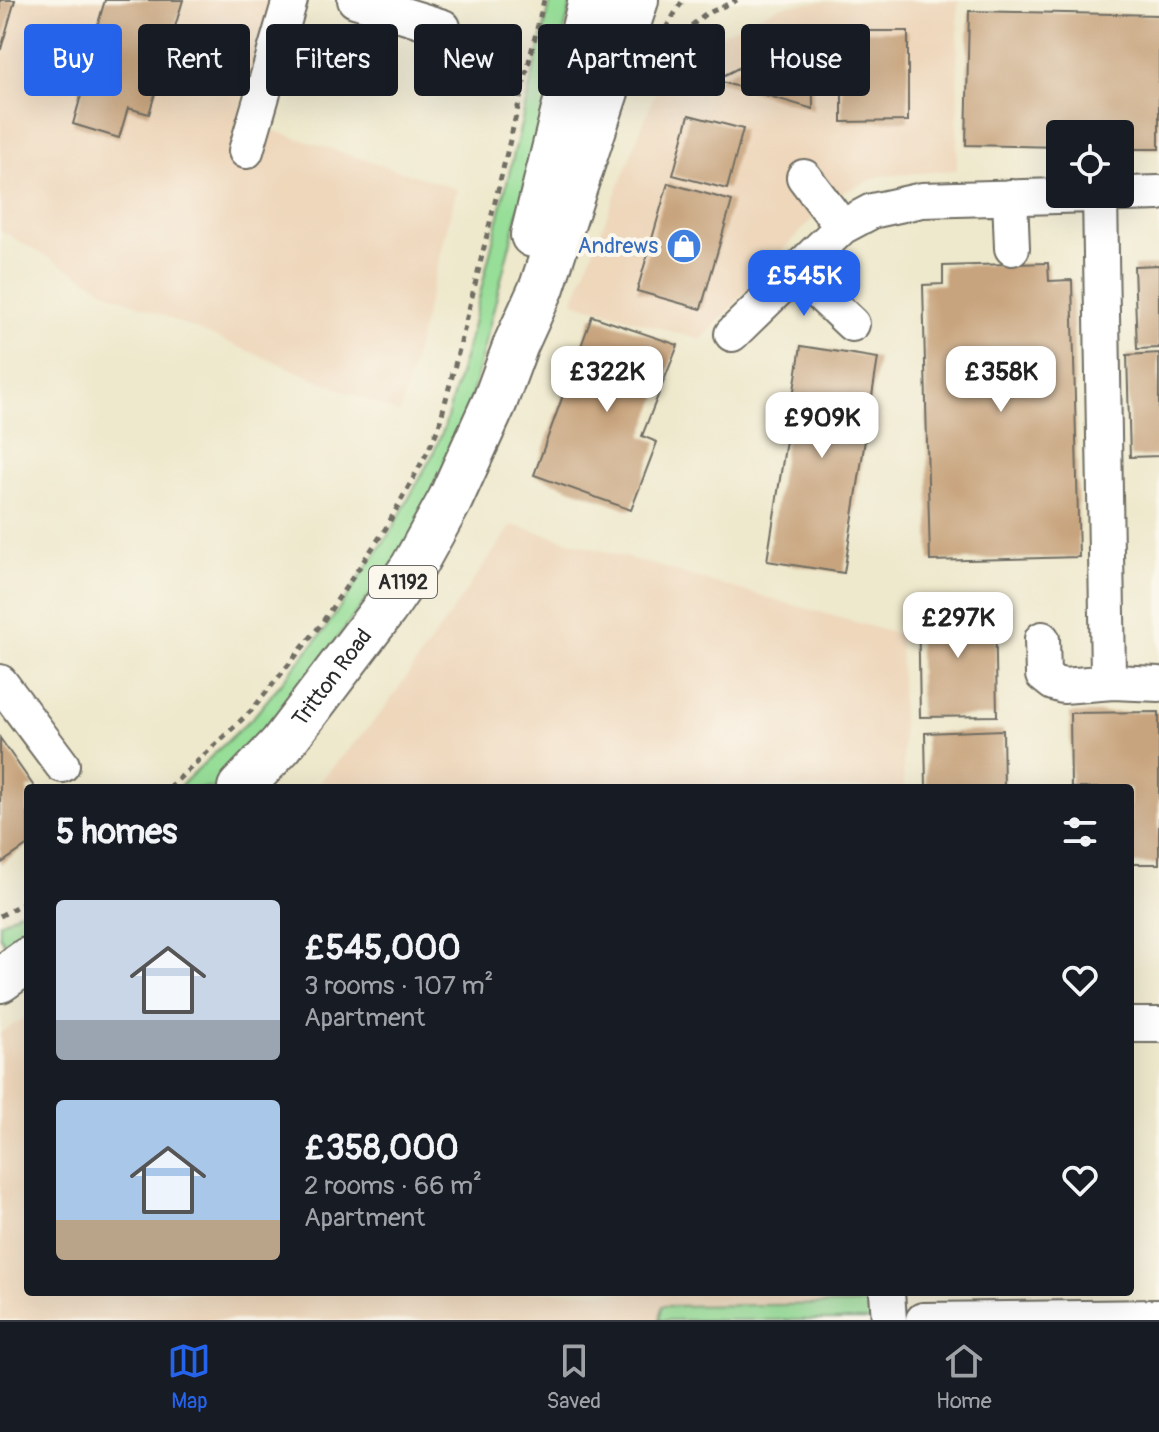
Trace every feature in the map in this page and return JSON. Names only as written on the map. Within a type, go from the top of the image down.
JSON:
[{"type":"main road","name":"Tritton Road","points":[[516,344],[523,278],[591,0]]},
{"type":"main road","name":"Tritton Road","points":[[244,784],[281,745],[385,608],[413,567],[450,500],[542,287],[636,0]]},
{"type":"main road","points":[[0,980],[24,963]]},
{"type":"street","points":[[246,151],[290,0]]},
{"type":"street","points":[[355,0],[433,24]]},
{"type":"street","points":[[804,177],[842,227]]},
{"type":"street","points":[[1134,194],[1159,193]]},
{"type":"street","points":[[732,334],[842,227],[872,211],[922,200],[1046,196]]},
{"type":"street","points":[[1010,197],[1012,248]]},
{"type":"street","points":[[1100,208],[1108,673],[1113,682]]},
{"type":"street","points":[[796,271],[852,324]]},
{"type":"street","points":[[1042,639],[1043,675],[1053,683],[1063,686],[1113,682],[1159,684]]},
{"type":"street","points":[[0,682],[62,765]]},
{"type":"street","points":[[1134,1025],[1159,1025]]},
{"type":"street","points":[[887,1296],[889,1320]]},
{"type":"street","points":[[923,1320],[1159,1317]]},
{"type":"path","points":[[173,784],[252,710],[319,627],[386,528],[428,451],[439,426],[462,338],[544,0]]},
{"type":"path","points":[[691,24],[737,0]]},
{"type":"path","points":[[0,916],[24,902]]},
{"type":"shaded area","points":[[0,0],[274,0],[250,77],[250,24],[138,24],[138,96],[244,96],[237,119],[457,189],[400,414],[114,295],[0,230]]},
{"type":"shaded area","points":[[958,0],[957,170],[880,176],[844,192],[809,222],[701,340],[573,302],[654,96],[725,96],[725,33],[741,25],[741,96],[870,96],[870,24],[743,24],[780,6],[820,2]]},
{"type":"shaded area","points":[[512,525],[900,635],[904,784],[318,784],[382,712]]},
{"type":"shaded area","points":[[24,1018],[24,1296],[879,1296],[880,1304],[662,1306],[659,1320],[0,1320],[0,1033]]},
{"type":"green space","points":[[551,0],[572,0],[566,24],[545,24]]},
{"type":"green space","points":[[538,54],[538,96],[548,96],[472,394],[459,439],[412,538],[255,748],[220,784],[182,784],[256,714],[324,631],[391,531],[444,428],[469,340]]},
{"type":"green space","points":[[24,909],[24,942],[10,952],[0,936],[0,923]]},
{"type":"green space","points":[[880,1304],[880,1320],[659,1320],[662,1306]]},
{"type":"building","points":[[0,0],[15,0],[1,49],[0,49]]},
{"type":"building","points":[[105,0],[183,0],[176,24],[138,24],[138,96],[154,96],[149,114],[128,108],[119,138],[73,124],[81,96],[122,96],[122,24],[98,24]]},
{"type":"building","points":[[969,11],[1159,15],[1159,149],[1134,149],[1134,120],[1046,120],[1046,147],[966,145]]},
{"type":"building","points":[[870,31],[908,31],[908,121],[842,122],[842,96],[870,96]]},
{"type":"building","points":[[741,67],[741,88],[725,83],[725,75]]},
{"type":"building","points":[[769,96],[813,96],[813,109]]},
{"type":"building","points":[[689,115],[743,129],[727,189],[673,175]]},
{"type":"building","name":"Andrews","points":[[668,183],[732,201],[701,309],[637,291]]},
{"type":"building","points":[[1048,263],[1049,281],[1072,280],[1079,557],[930,561],[923,285],[943,284],[943,266]]},
{"type":"building","points":[[1159,265],[1159,348],[1137,349],[1134,266]]},
{"type":"building","points":[[592,316],[678,345],[642,436],[657,442],[631,510],[534,475]]},
{"type":"building","points":[[801,346],[878,358],[844,573],[767,561]]},
{"type":"building","points":[[1159,353],[1159,456],[1130,457],[1127,355]]},
{"type":"building","points":[[995,602],[997,716],[920,717],[918,603]]},
{"type":"building","points":[[1159,712],[1159,864],[1134,864],[1134,784],[1071,784],[1070,713]]},
{"type":"building","points":[[1003,730],[1004,784],[926,784],[925,733]]},
{"type":"building","points":[[0,738],[32,784],[24,784],[24,848],[0,864]]},
{"type":"place","name":"Andrews","points":[[684,246]]}]
